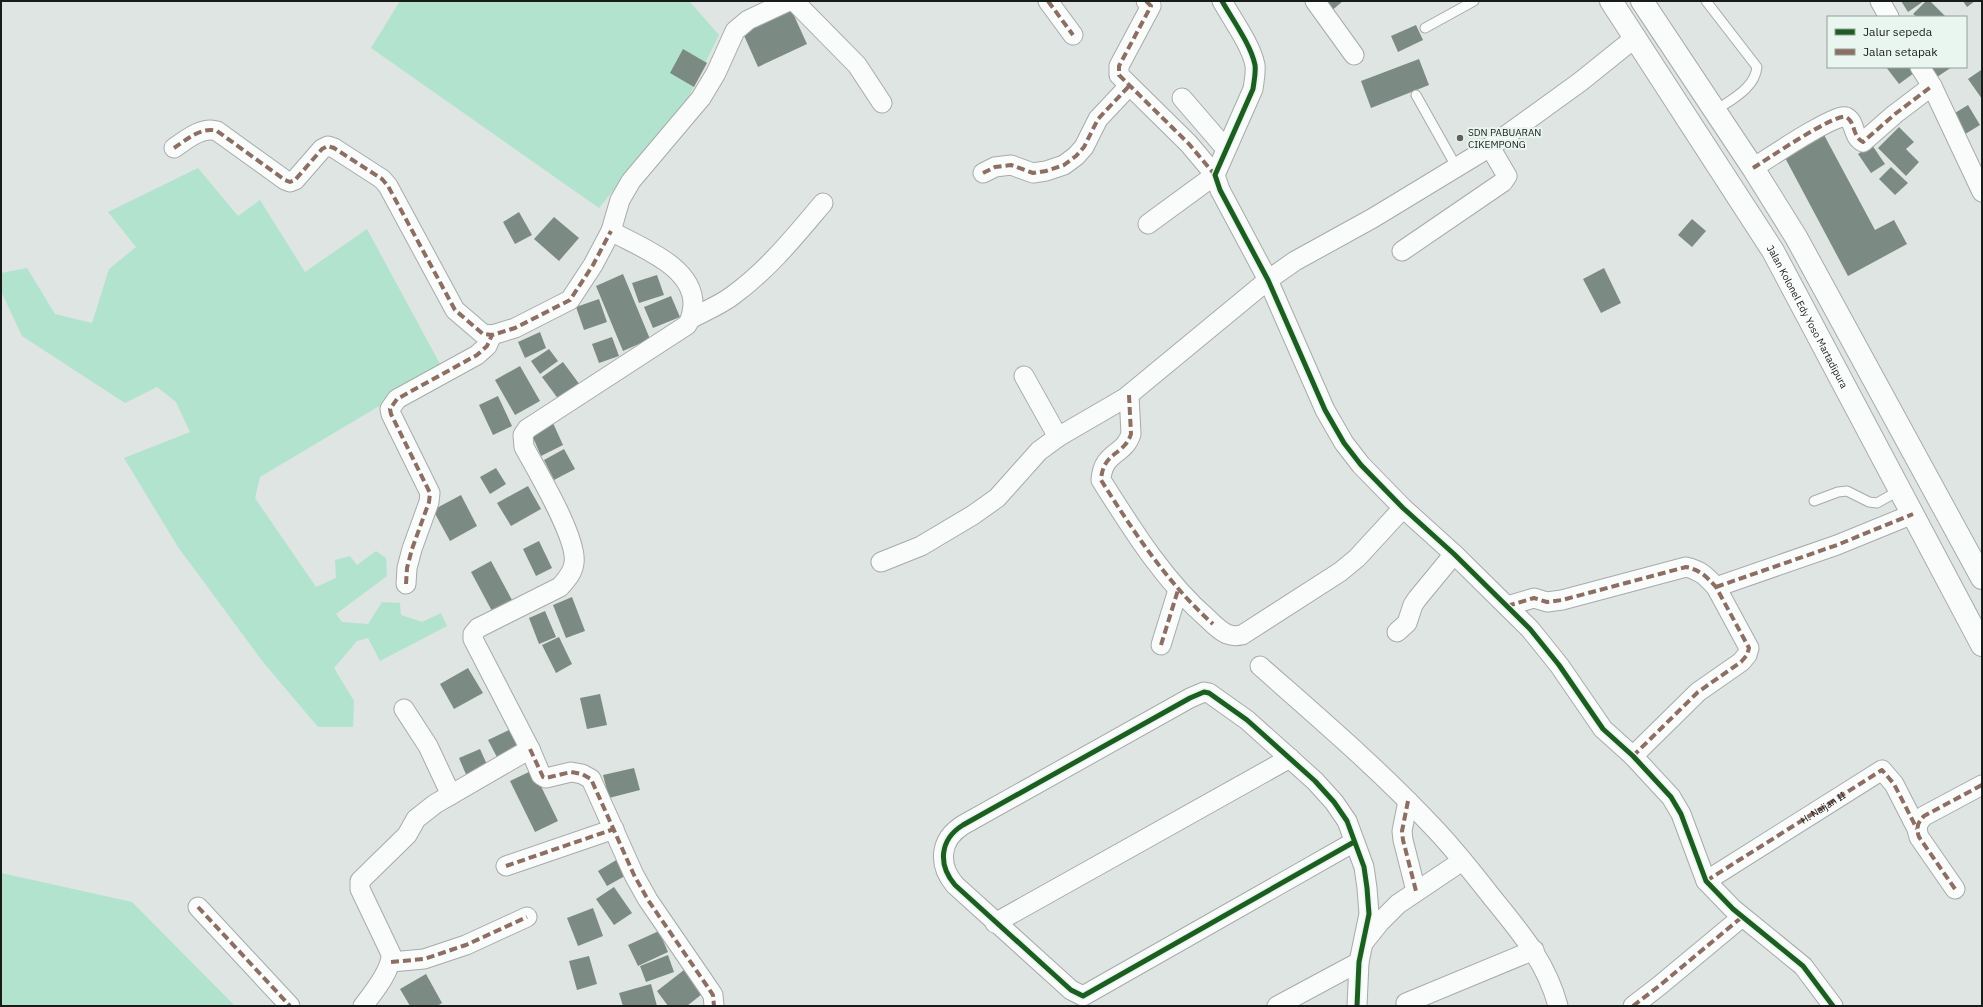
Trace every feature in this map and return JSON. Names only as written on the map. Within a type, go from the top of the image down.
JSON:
[{"type":"main road","name":"Jalan Kolonel Edy Yoso Martadipura","points":[[1611,1],[1636,37],[1773,252],[1982,645]]},
{"type":"main road","points":[[1642,1],[1754,168],[1796,237],[1982,578]]},
{"type":"street","points":[[174,148],[203,131],[217,131],[285,180],[290,182],[295,180],[322,149],[328,146],[334,148],[377,175],[388,186],[456,310],[475,329],[483,334],[492,335],[515,328],[570,300],[593,265],[612,227],[620,200],[641,168],[681,124],[701,98],[716,73],[735,31],[748,20],[789,1]]},
{"type":"street","points":[[794,1],[857,65],[882,103]]},
{"type":"street","points":[[1048,1],[1073,35]]},
{"type":"street","points":[[1148,224],[1215,175],[1253,90],[1255,64],[1222,1]]},
{"type":"street","points":[[1315,1],[1354,55]]},
{"type":"street","points":[[1880,1],[1888,16]]},
{"type":"street","points":[[1152,3],[1119,66],[1119,75],[1189,144],[1215,175],[1220,190],[1268,280],[1325,410],[1344,443],[1361,465],[1403,508],[1454,554],[1530,629],[1558,665],[1603,729],[1658,781],[1674,802],[1681,814],[1706,881],[1742,917],[1803,966],[1833,1006]]},
{"type":"street","points":[[881,562],[921,546],[966,519],[997,498],[1039,451],[1069,429],[1105,411],[1129,395],[1268,280],[1295,261],[1373,218],[1490,147],[1580,82],[1636,37]]},
{"type":"street","points":[[1921,68],[1932,86],[1982,192]]},
{"type":"street","points":[[983,173],[995,167],[1011,165],[1033,173],[1046,171],[1064,165],[1076,156],[1084,147],[1098,119],[1129,86]]},
{"type":"street","points":[[1754,168],[1822,124],[1840,117],[1845,117],[1851,122],[1857,138],[1863,142],[1866,141],[1895,114],[1932,86]]},
{"type":"street","points":[[1182,98],[1226,149]]},
{"type":"street","points":[[1402,251],[1503,182],[1507,176],[1490,147]]},
{"type":"street","points":[[714,1006],[712,995],[707,986],[648,900],[596,788],[589,777],[571,772],[549,778],[543,777],[530,748],[473,639],[473,634],[478,628],[560,587],[568,578],[574,563],[569,534],[524,447],[523,435],[535,422],[687,325],[692,318],[731,297],[756,277],[823,203]]},
{"type":"street","points":[[612,227],[683,275],[689,285],[691,294],[692,318]]},
{"type":"street","points":[[406,584],[407,568],[429,502],[430,493],[391,414],[390,409],[397,399],[477,355],[487,346],[492,335]]},
{"type":"street","points":[[1024,376],[1058,437]]},
{"type":"street","points":[[1129,395],[1131,434],[1126,444],[1110,457],[1103,466],[1101,480],[1154,558],[1178,590],[1195,608],[1227,634],[1234,636],[1242,635],[1340,572],[1357,558],[1403,508]]},
{"type":"street","points":[[1716,587],[1837,545],[1912,514]]},
{"type":"street","points":[[1397,632],[1407,623],[1413,605],[1417,599],[1454,554]]},
{"type":"street","points":[[1507,606],[1534,598],[1547,602],[1562,600],[1686,567],[1702,572],[1716,587],[1748,648],[1747,655],[1741,662],[1698,692],[1633,756]]},
{"type":"street","points":[[1161,645],[1178,590]]},
{"type":"street","points":[[1260,666],[1353,748],[1408,801],[1462,861],[1534,950],[1553,988],[1558,1006]]},
{"type":"street","points":[[1354,842],[1083,996],[1071,990],[995,923],[955,885],[945,871],[943,855],[945,845],[955,829],[1190,698],[1204,692],[1214,696],[1233,709],[1290,758],[1315,781],[1334,802],[1347,821],[1364,867],[1369,914],[1360,954],[1357,1006]]},
{"type":"street","points":[[404,709],[428,746],[451,795]]},
{"type":"street","points":[[363,1006],[392,962],[388,944],[360,889],[360,881],[407,835],[416,819],[435,804],[530,748]]},
{"type":"street","points":[[995,923],[1290,758]]},
{"type":"street","name":"H. Naijan II","points":[[1706,881],[1882,770],[1894,784],[1917,829]]},
{"type":"street","points":[[1955,889],[1919,837],[1917,829],[1919,822],[1924,816],[1982,785]]},
{"type":"street","points":[[1408,801],[1402,831],[1416,891]]},
{"type":"street","points":[[506,866],[614,829]]},
{"type":"street","points":[[1276,1006],[1360,954],[1380,922],[1398,904],[1462,861]]},
{"type":"street","points":[[198,906],[290,1006]]},
{"type":"street","points":[[392,962],[424,959],[466,945],[527,917]]},
{"type":"street","points":[[1633,1006],[1742,917]]},
{"type":"street","points":[[1406,1003],[1534,950]]},
{"type":"lane","points":[[1425,28],[1474,1]]},
{"type":"lane","points":[[1706,1],[1757,66],[1756,77],[1749,86],[1715,111]]},
{"type":"lane","points":[[1416,95],[1456,168]]},
{"type":"lane","points":[[1814,501],[1838,492],[1847,491],[1869,502],[1877,503],[1900,490]]},
{"type":"green space","points":[[400,1],[689,1],[719,35],[688,98],[599,208],[371,48]]},
{"type":"green space","points":[[198,168],[238,216],[260,200],[305,272],[367,229],[440,364],[433,374],[260,477],[255,498],[316,587],[336,578],[335,560],[350,556],[357,565],[376,551],[386,558],[387,576],[336,614],[342,622],[368,624],[382,602],[400,603],[401,615],[422,622],[441,613],[447,626],[380,661],[368,638],[357,641],[334,668],[354,701],[353,727],[318,727],[263,662],[178,547],[124,458],[190,432],[176,402],[157,387],[125,403],[22,336],[1,291],[1,273],[27,268],[55,314],[92,323],[109,269],[136,247],[108,212]]},
{"type":"green space","points":[[1,873],[132,902],[235,1006],[1,1006]]},
{"type":"building","points":[[1321,1],[1343,1],[1330,12]]},
{"type":"building","points":[[1901,1],[1924,1],[1908,12]]},
{"type":"building","points":[[1926,1],[1930,1],[1945,16],[1916,16],[1913,14]]},
{"type":"building","points":[[1963,1],[1975,1],[1967,7]]},
{"type":"building","points":[[791,9],[807,44],[758,67],[742,31]]},
{"type":"building","points":[[1416,25],[1423,40],[1398,52],[1391,36]]},
{"type":"building","points":[[683,49],[707,63],[694,87],[670,73]]},
{"type":"building","points":[[1419,59],[1429,85],[1371,108],[1361,81]]},
{"type":"building","points":[[1887,68],[1911,68],[1914,73],[1899,84]]},
{"type":"building","points":[[1927,68],[1950,68],[1934,79]]},
{"type":"building","points":[[1981,70],[1982,71],[1982,99],[1968,79]]},
{"type":"building","points":[[1968,105],[1980,125],[1962,136],[1950,116]]},
{"type":"building","points":[[1899,127],[1914,142],[1906,149],[1919,162],[1906,176],[1878,148]]},
{"type":"building","points":[[1823,133],[1875,230],[1894,220],[1907,244],[1848,276],[1783,154]]},
{"type":"building","points":[[1872,145],[1885,164],[1871,173],[1858,154]]},
{"type":"building","points":[[1891,167],[1908,183],[1895,195],[1879,179]]},
{"type":"building","points":[[519,212],[532,235],[515,244],[503,222]]},
{"type":"building","points":[[554,217],[579,238],[559,261],[534,239]]},
{"type":"building","points":[[1692,219],[1706,231],[1692,247],[1678,235]]},
{"type":"building","points":[[1604,268],[1621,303],[1601,313],[1583,279]]},
{"type":"building","points":[[623,274],[650,339],[623,351],[596,286]]},
{"type":"building","points":[[657,275],[664,295],[639,303],[632,283]]},
{"type":"building","points":[[671,296],[680,317],[653,328],[644,307]]},
{"type":"building","points":[[599,299],[607,322],[584,330],[576,307]]},
{"type":"building","points":[[540,332],[546,348],[525,358],[518,342]]},
{"type":"building","points":[[612,337],[619,356],[599,363],[592,344]]},
{"type":"building","points":[[549,349],[558,361],[540,374],[531,361]]},
{"type":"building","points":[[563,362],[580,385],[559,400],[542,377]]},
{"type":"building","points":[[520,366],[540,401],[515,415],[495,380]]},
{"type":"building","points":[[498,396],[512,426],[493,435],[479,405]]},
{"type":"building","points":[[553,423],[563,445],[541,456],[531,433]]},
{"type":"building","points":[[564,449],[575,469],[554,480],[544,460]]},
{"type":"building","points":[[496,468],[506,484],[490,494],[480,477]]},
{"type":"building","points":[[528,486],[541,509],[511,526],[497,503]]},
{"type":"building","points":[[461,495],[477,526],[450,541],[433,510]]},
{"type":"building","points":[[539,541],[552,568],[536,576],[523,549]]},
{"type":"building","points":[[491,561],[512,600],[492,611],[471,572]]},
{"type":"building","points":[[572,597],[585,631],[566,638],[553,605]]},
{"type":"building","points":[[545,611],[556,637],[539,644],[529,618]]},
{"type":"building","points":[[559,637],[572,664],[556,673],[542,645]]},
{"type":"building","points":[[468,668],[483,693],[454,709],[440,684]]},
{"type":"building","points":[[600,694],[607,725],[587,729],[580,698]]},
{"type":"building","points":[[515,727],[525,748],[499,761],[488,740]]},
{"type":"building","points":[[480,749],[489,769],[468,779],[459,758]]},
{"type":"building","points":[[634,768],[640,790],[609,798],[603,775]]},
{"type":"building","points":[[533,770],[558,821],[535,832],[510,781]]},
{"type":"building","points":[[623,856],[632,872],[607,886],[598,871]]},
{"type":"building","points":[[614,887],[632,913],[614,925],[596,899]]},
{"type":"building","points":[[593,908],[603,936],[578,946],[567,918]]},
{"type":"building","points":[[659,931],[668,952],[638,966],[628,945]]},
{"type":"building","points":[[668,955],[674,972],[646,982],[640,966]]},
{"type":"building","points":[[589,956],[597,984],[577,990],[569,961]]},
{"type":"building","points":[[684,970],[702,994],[687,1006],[668,1006],[657,991]]},
{"type":"building","points":[[426,974],[442,1003],[437,1006],[410,1006],[400,989]]},
{"type":"building","points":[[651,984],[657,1006],[623,1006],[619,993]]},
{"type":"marked path","points":[[1048,1],[1073,35]]},
{"type":"marked path","points":[[1146,1],[1151,6],[1119,66],[1119,75],[1189,144],[1215,175]]},
{"type":"marked path","points":[[983,173],[995,167],[1011,165],[1033,173],[1046,171],[1064,165],[1076,156],[1084,147],[1098,119],[1129,86]]},
{"type":"marked path","points":[[1753,168],[1815,129],[1839,118],[1846,117],[1849,119],[1857,137],[1863,142],[1895,114],[1932,86]]},
{"type":"marked path","points":[[174,148],[200,132],[206,130],[217,131],[285,180],[290,182],[295,180],[322,149],[328,146],[334,148],[382,179],[388,186],[455,310],[483,334],[492,335],[515,328],[570,300],[593,265],[611,231]]},
{"type":"marked path","points":[[406,584],[407,568],[412,549],[429,502],[430,493],[391,414],[390,409],[397,399],[477,355],[487,346],[492,335]]},
{"type":"marked path","points":[[1129,395],[1131,434],[1124,446],[1106,464],[1101,480],[1152,556],[1181,592],[1213,624]]},
{"type":"marked path","points":[[1716,587],[1837,545],[1913,514]]},
{"type":"marked path","points":[[1507,606],[1534,598],[1547,602],[1562,600],[1686,567],[1702,574],[1716,587],[1749,648],[1747,655],[1741,662],[1698,692],[1633,756]]},
{"type":"marked path","points":[[1161,645],[1178,590]]},
{"type":"marked path","points":[[530,749],[543,777],[546,778],[571,772],[582,774],[591,779],[634,875],[648,900],[713,995],[714,1006]]},
{"type":"marked path","points":[[1706,881],[1882,770],[1894,784],[1917,829]]},
{"type":"marked path","points":[[1955,889],[1919,837],[1918,826],[1924,816],[1982,785]]},
{"type":"marked path","points":[[1408,801],[1402,831],[1416,891]]},
{"type":"marked path","points":[[506,866],[614,829]]},
{"type":"marked path","points":[[198,907],[290,1006]]},
{"type":"marked path","points":[[391,962],[424,959],[466,945],[527,917]]},
{"type":"marked path","points":[[1633,1006],[1742,917]]},
{"type":"cycle path","points":[[1222,1],[1250,49],[1255,65],[1255,71],[1253,89],[1215,175],[1220,190],[1268,280],[1325,410],[1344,443],[1361,465],[1403,508],[1454,554],[1530,629],[1559,665],[1603,729],[1633,756],[1671,797],[1681,814],[1706,881],[1733,909],[1803,966],[1833,1006]]},
{"type":"cycle path","points":[[1354,842],[1083,996],[1071,990],[955,885],[949,877],[944,861],[945,845],[955,831],[963,825],[1190,698],[1204,692],[1209,693],[1247,720],[1315,781],[1334,802],[1347,821],[1364,867],[1369,914],[1359,962],[1357,1006]]},
{"type":"place","name":"SDN PABUARAN CIKEMPONG","points":[[1460,138]]}]
